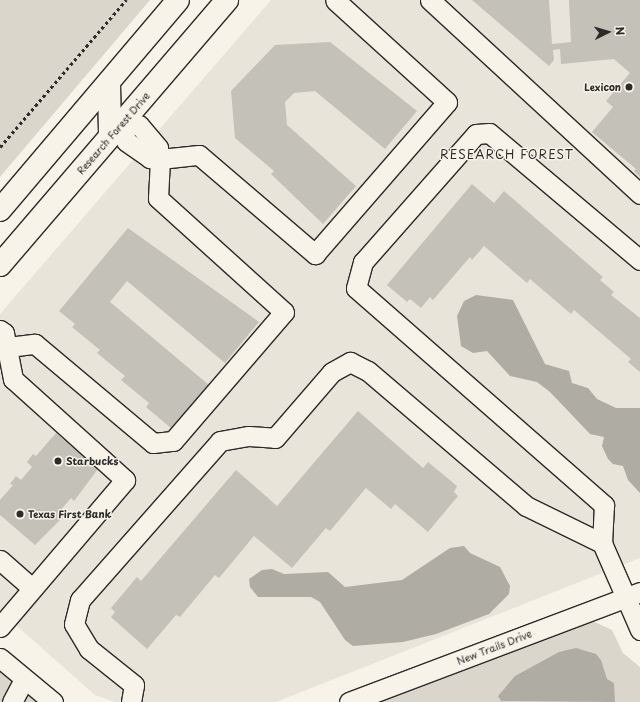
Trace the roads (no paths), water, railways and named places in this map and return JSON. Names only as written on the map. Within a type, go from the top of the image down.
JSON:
[{"type":"main road","points":[[0,210],[178,0]]},
{"type":"main road","name":"Research Forest Drive","points":[[0,265],[227,0]]},
{"type":"main road","points":[[109,82],[116,129]]},
{"type":"street","points":[[116,129],[126,140],[150,158],[199,155],[315,254],[447,102],[335,0]]},
{"type":"street","points":[[430,0],[640,194]]},
{"type":"street","points":[[640,260],[489,133],[476,134],[362,262],[357,274],[356,288],[362,295],[604,505],[602,543],[632,595],[640,630]]},
{"type":"street","points":[[0,627],[125,480],[38,404],[13,379],[2,341],[35,344],[153,443],[173,440],[284,312],[158,198],[158,157]]},
{"type":"street","points":[[131,702],[134,685],[89,649],[74,624],[80,600],[220,441],[249,436],[275,438],[332,372],[350,362],[368,371],[526,506],[602,543]]},
{"type":"street","points":[[0,560],[32,588]]},
{"type":"street","name":"New Trails Drive","points":[[349,702],[632,595]]},
{"type":"street","points":[[0,658],[53,702]]},
{"type":"street","points":[[12,702],[24,679]]},
{"type":"place","name":"Lexicon","points":[[629,87]]},
{"type":"place","name":"Starbucks","points":[[58,461]]},
{"type":"place","name":"Texas First Bank","points":[[20,514]]},
{"type":"district","name":"RESEARCH FOREST","points":[[507,155]]}]
